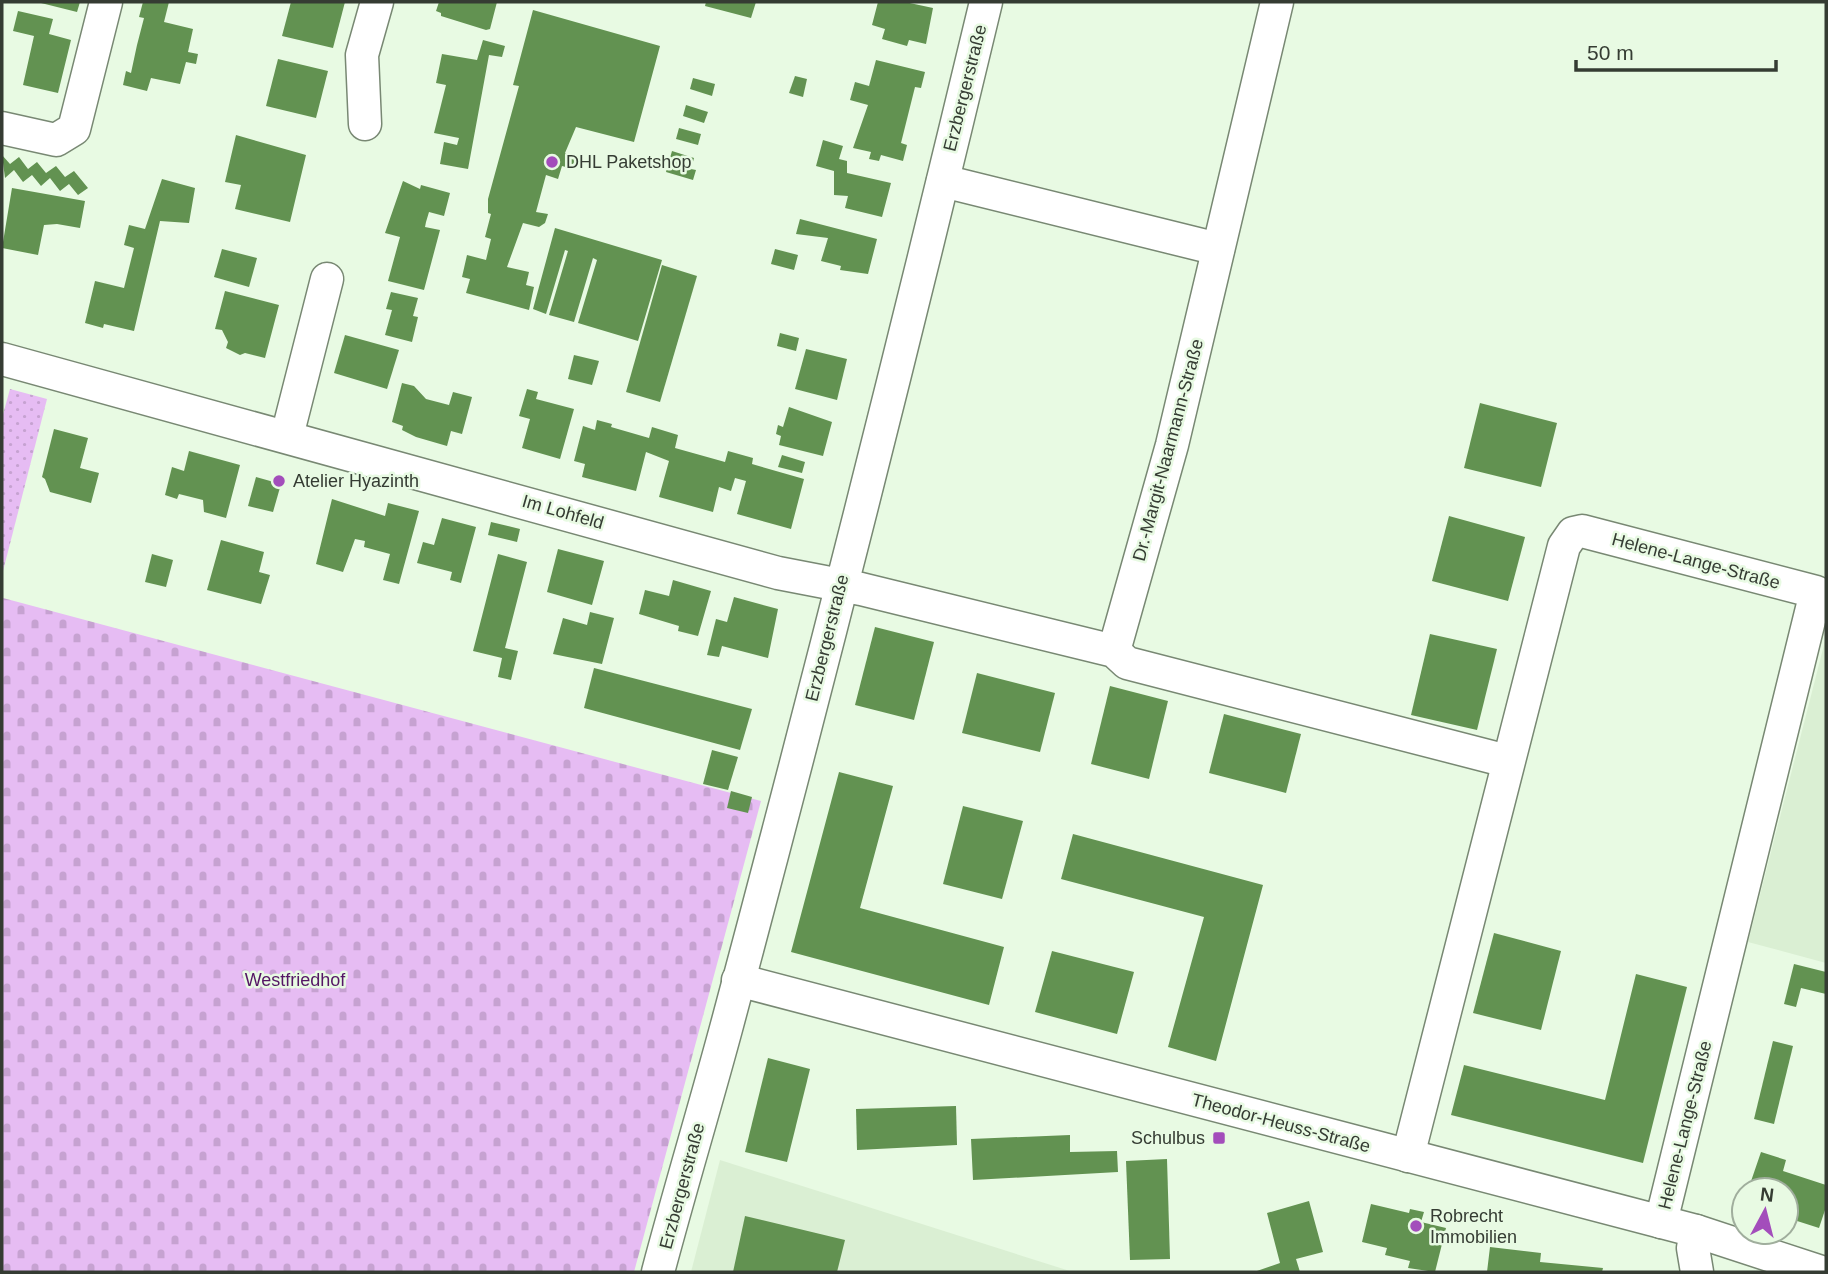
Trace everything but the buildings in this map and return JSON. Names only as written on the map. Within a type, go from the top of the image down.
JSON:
[{"type":"street","points":[[2,128],[56,140],[74,129],[106,2]]},
{"type":"street","points":[[365,124],[362,55],[377,2]]},
{"type":"street","name":"Erzbergerstraße","points":[[658,1272],[738,980],[840,586],[986,2]]},
{"type":"street","name":"Dr.-Margit-Naarmann-Straße","points":[[1114,651],[1172,446],[1277,2]]},
{"type":"street","points":[[943,181],[1218,249]]},
{"type":"street","points":[[286,436],[327,279]]},
{"type":"street","name":"Im Lohfeld","points":[[2,359],[779,573],[840,586]]},
{"type":"street","name":"Helene-Lange-Straße","points":[[1408,1156],[1564,546],[1573,533],[1583,531],[1816,592],[1661,1222]]},
{"type":"street","points":[[840,586],[1114,651],[1127,663],[1507,761]]},
{"type":"street","name":"Theodor-Heuss-Straße","points":[[738,980],[1696,1231],[1821,1272]]},
{"type":"street","points":[[1696,1231],[1693,1248],[1697,1272]]},
{"type":"shaded area","points":[[1826,637],[1826,963],[1748,942]]},
{"type":"shaded area","points":[[720,1160],[1073,1272],[691,1272]]},
{"type":"green space","points":[[10,389],[47,399],[2,575],[2,418]]},
{"type":"green space","name":"Westfriedhof","points":[[3,598],[761,801],[634,1272],[2,1272]]},
{"type":"place","name":"DHL Paketshop","points":[[552,162]]},
{"type":"place","name":"Atelier Hyazinth","points":[[279,481]]},
{"type":"place","name":"Schulbus","points":[[1219,1138]]},
{"type":"place","name":"Robrecht Immobilien","points":[[1416,1226]]}]
